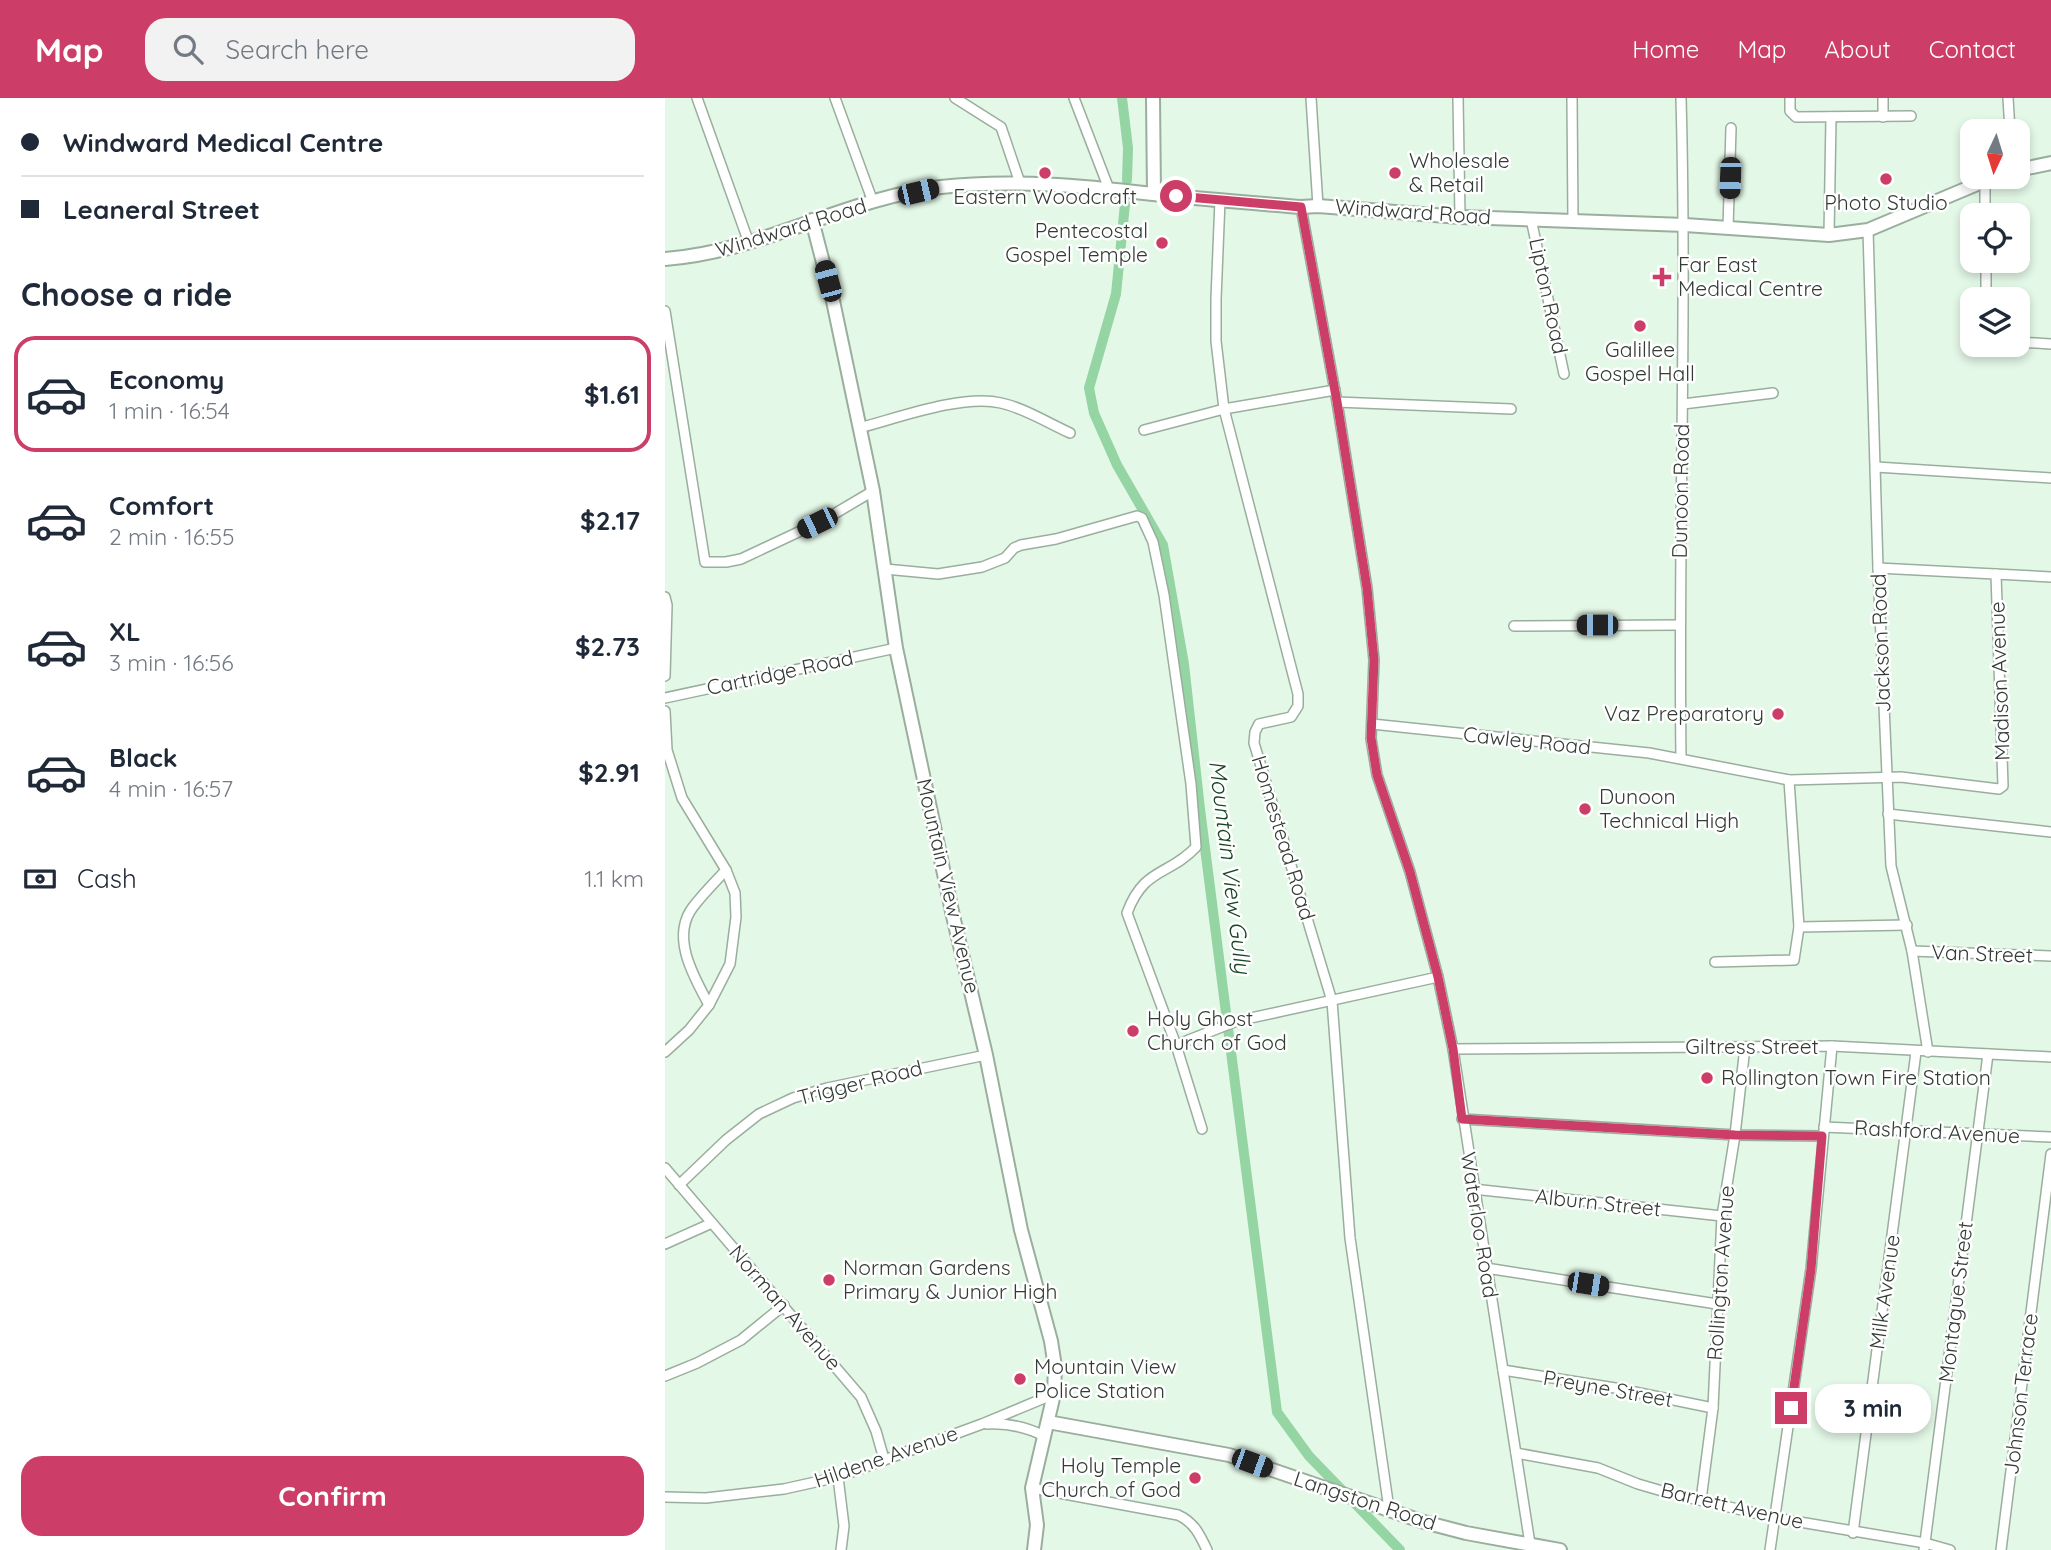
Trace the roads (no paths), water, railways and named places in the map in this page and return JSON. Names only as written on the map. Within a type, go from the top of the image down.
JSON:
[{"type":"main road","points":[[1153,98],[1154,194]]},
{"type":"main road","points":[[2030,167],[2051,163]]},
{"type":"main road","name":"Windward Road","points":[[665,259],[699,256],[749,243],[873,202],[940,187],[1020,183],[1301,207],[1460,217],[1685,225],[1829,235],[1868,230],[1963,189]]},
{"type":"main road","name":"Mountain View Avenue","points":[[812,220],[833,301],[873,491],[896,648],[953,916],[986,1055],[1021,1230],[1051,1341],[1055,1367],[1054,1394],[1032,1488],[1037,1525],[1034,1550]]},
{"type":"main road","name":"Langston Road","points":[[1048,1422],[1229,1455],[1424,1522],[1466,1533],[1560,1550]]},
{"type":"street","points":[[697,98],[749,243]]},
{"type":"street","points":[[835,98],[873,202]]},
{"type":"street","points":[[955,98],[1001,127],[1020,183]]},
{"type":"street","points":[[1074,98],[1109,189]]},
{"type":"street","points":[[1311,98],[1318,206]]},
{"type":"street","points":[[1458,98],[1460,217]]},
{"type":"street","points":[[1572,98],[1573,221]]},
{"type":"street","name":"Dunoon Road","points":[[1681,98],[1685,225],[1679,625],[1681,758]]},
{"type":"street","points":[[1790,98],[1792,115],[1796,117],[1911,116]]},
{"type":"street","points":[[1883,98],[1883,117]]},
{"type":"street","points":[[2008,98],[2009,119]]},
{"type":"street","points":[[1829,235],[1831,117]]},
{"type":"street","points":[[1728,228],[1731,128]]},
{"type":"street","name":"Homestead Road","points":[[1220,200],[1216,341],[1224,409],[1298,694],[1298,706],[1291,717],[1259,724],[1254,743],[1332,1001],[1350,1238],[1389,1509]]},
{"type":"street","name":"Waterloo Road","points":[[1301,207],[1335,390],[1367,588],[1374,660],[1371,738],[1377,775],[1410,872],[1438,977],[1453,1049],[1530,1544]]},
{"type":"street","name":"Lipton Road","points":[[1531,219],[1564,374]]},
{"type":"street","name":"Jackson Road","points":[[1868,230],[1878,568],[1891,866],[1907,925],[1928,1052]]},
{"type":"street","points":[[665,311],[705,562],[726,562],[758,552],[824,520],[873,491]]},
{"type":"street","points":[[2030,343],[2051,344]]},
{"type":"street","points":[[1144,430],[1224,409],[1335,390]]},
{"type":"street","points":[[1682,404],[1773,393]]},
{"type":"street","points":[[859,428],[963,402],[986,401],[1003,403],[1070,433]]},
{"type":"street","points":[[1337,402],[1511,409]]},
{"type":"street","points":[[1876,467],[2051,478]]},
{"type":"street","points":[[885,569],[938,573],[982,567],[1005,558],[1021,545],[1056,539],[1137,516],[1142,518],[1153,542],[1162,582],[1191,784],[1196,847],[1148,878],[1136,892],[1127,913],[1202,1129]]},
{"type":"street","points":[[1878,568],[2051,577]]},
{"type":"street","name":"Madison Avenue","points":[[1996,574],[2002,788]]},
{"type":"street","points":[[665,597],[665,677]]},
{"type":"street","points":[[1514,626],[1679,625]]},
{"type":"street","name":"Cartridge Road","points":[[665,698],[896,648]]},
{"type":"street","points":[[665,711],[667,750],[683,798],[726,870],[735,893],[736,917],[730,964],[709,1005],[689,1030],[665,1052]]},
{"type":"street","name":"Cawley Road","points":[[1373,724],[1681,758],[1789,780],[1886,776],[2002,788]]},
{"type":"street","points":[[1715,962],[1794,960],[1799,927],[1789,780]]},
{"type":"street","points":[[1888,814],[2051,832]]},
{"type":"street","points":[[709,1005],[690,967],[684,932],[692,908],[726,870]]},
{"type":"street","points":[[1799,927],[1907,925]]},
{"type":"street","name":"Van Street","points":[[1912,951],[2051,956]]},
{"type":"street","points":[[1175,1045],[1237,1021],[1438,977]]},
{"type":"street","points":[[1770,1550],[1811,1269],[1832,1046]]},
{"type":"street","name":"Giltress Street","points":[[1453,1049],[1832,1046],[2051,1057]]},
{"type":"street","name":"Rollington Avenue","points":[[1700,1500],[1713,1408],[1722,1216],[1745,1047]]},
{"type":"street","name":"Milk Avenue","points":[[1853,1533],[1916,1052]]},
{"type":"street","name":"Montague Street","points":[[1925,1546],[1988,1054]]},
{"type":"street","name":"Trigger Road","points":[[679,1185],[751,1120],[793,1098],[827,1088],[986,1055]]},
{"type":"street","name":"Rashford Avenue","points":[[1462,1119],[1735,1135],[1906,1131],[2051,1137]]},
{"type":"street","name":"Johnson Terrace","points":[[2001,1550],[2051,1154]]},
{"type":"street","name":"Norman Avenue","points":[[665,1168],[860,1396],[876,1432],[884,1459]]},
{"type":"street","name":"Alburn Street","points":[[1473,1189],[1722,1216]]},
{"type":"street","points":[[665,1244],[712,1223]]},
{"type":"street","points":[[1486,1268],[1717,1304]]},
{"type":"street","points":[[665,1376],[741,1340],[784,1305]]},
{"type":"street","name":"Preyne Street","points":[[1503,1370],[1615,1388],[1713,1408]]},
{"type":"street","name":"Hildene Avenue","points":[[665,1497],[706,1498],[771,1491],[838,1477],[982,1424],[1054,1394]]},
{"type":"street","name":"Hildene Avenue","points":[[982,1424],[1029,1428],[1044,1436]]},
{"type":"street","name":"Barrett Avenue","points":[[1516,1452],[1598,1468],[1638,1484],[1776,1518],[1950,1550]]},
{"type":"street","points":[[838,1477],[844,1526],[841,1550]]},
{"type":"street","points":[[1032,1488],[1178,1515],[1194,1526],[1207,1550]]},
{"type":"waterway","name":"Mountain View Gully","points":[[1122,98],[1128,148],[1127,180]]},
{"type":"waterway","name":"Mountain View Gully","points":[[1125,204],[1116,294],[1089,388],[1094,413],[1117,465],[1163,545],[1184,664],[1277,1412],[1309,1456],[1400,1550]]},
{"type":"place","name":"Eastern Woodcraft","points":[[1045,173]]},
{"type":"place","name":"Wholesale & Retail","points":[[1395,173]]},
{"type":"place","name":"Photo Studio","points":[[1886,179]]},
{"type":"place","name":"Pentecostal Gospel Temple","points":[[1162,243]]},
{"type":"place","name":"Far East Medical Centre","points":[[1662,277]]},
{"type":"place","name":"Galillee Gospel Hall","points":[[1640,326]]},
{"type":"place","name":"Vaz Preparatory","points":[[1778,714]]},
{"type":"place","name":"Dunoon Technical High","points":[[1585,809]]},
{"type":"place","name":"Holy Ghost Church of God","points":[[1133,1031]]},
{"type":"place","name":"Rollington Town Fire Station","points":[[1707,1078]]},
{"type":"place","name":"Norman Gardens Primary & Junior High","points":[[829,1280]]},
{"type":"place","name":"Mountain View Police Station","points":[[1020,1379]]},
{"type":"place","name":"Holy Temple Church of God","points":[[1195,1478]]}]
